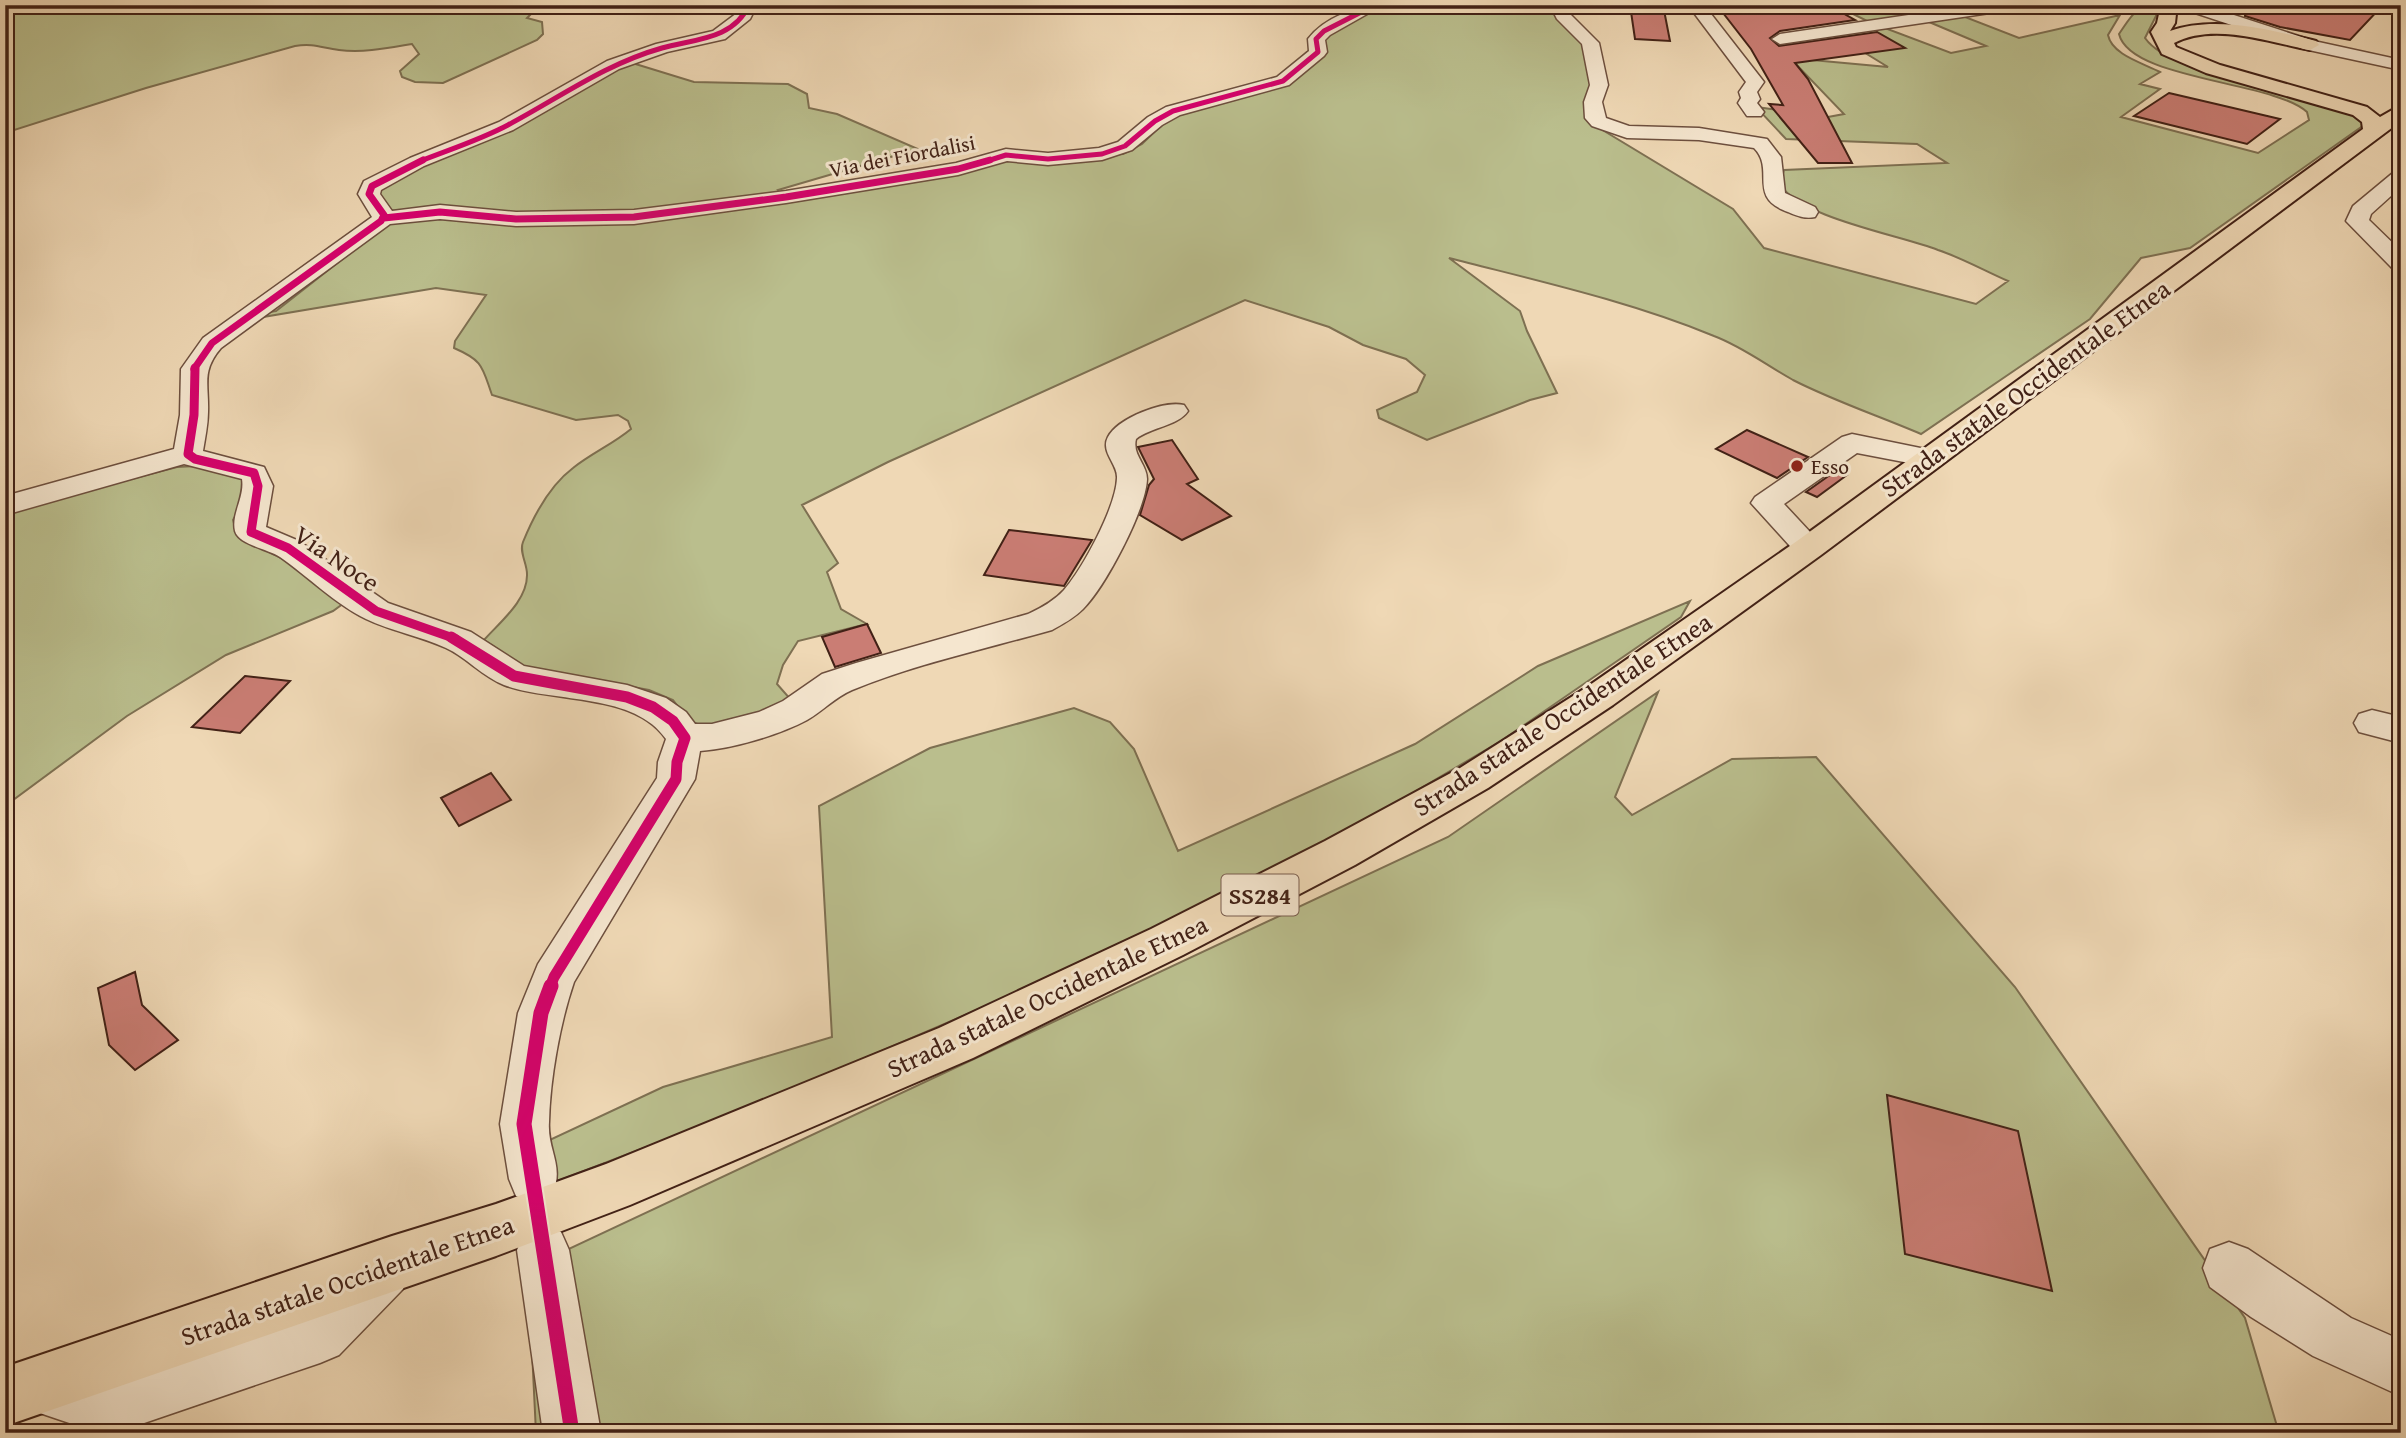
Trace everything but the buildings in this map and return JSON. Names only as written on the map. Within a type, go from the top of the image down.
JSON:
[{"type":"main road","points":[[2170,25],[2227,14]]},
{"type":"main road","points":[[2170,25],[2225,30],[2310,46]]},
{"type":"main road","points":[[2170,25],[2168,50],[2180,57],[2360,111],[2371,119],[2388,107]]},
{"type":"main road","points":[[2227,72],[2388,107]]},
{"type":"main road","name":"Strada statale Occidentale Etnea","points":[[391,1263],[496,1230],[624,1181],[956,1043],[1167,942],[1340,853],[1474,778],[1600,696],[1809,548],[2388,107]]},
{"type":"street","points":[[5,506],[188,454],[194,414],[192,372],[197,358],[212,343],[384,218],[369,194],[372,186],[382,179],[506,126],[558,94],[621,61],[719,35],[744,16],[750,5]]},
{"type":"street","name":"Via dei Fiordalisi","points":[[384,218],[440,212],[506,218],[634,217],[786,197],[958,169],[1006,155],[1048,159],[1102,154],[1125,146],[1155,121],[1174,111],[1283,81],[1318,52],[1316,39],[1324,31],[1375,5]]},
{"type":"street","points":[[1558,5],[1563,16],[1590,43],[1600,85],[1593,102],[1595,118],[1599,122],[1627,132],[1699,134],[1760,143],[1766,147],[1773,165],[1772,189],[1775,195],[1807,212]]},
{"type":"street","points":[[1696,5],[1755,82],[1748,92],[1751,99],[1747,103],[1754,112]]},
{"type":"street","points":[[1780,39],[2010,5]]},
{"type":"street","points":[[2193,8],[2227,14],[2310,46],[2401,65]]},
{"type":"street","points":[[2401,176],[2361,211],[2357,221],[2401,264]]},
{"type":"street","points":[[534,1178],[524,1124],[541,1013],[554,977],[676,779],[677,762],[685,738],[712,737],[771,722],[796,710],[835,684],[857,675],[1000,635],[1040,622],[1061,611],[1078,594],[1124,511],[1131,487],[1132,471],[1121,451],[1121,440],[1129,430],[1174,411]]},
{"type":"street","points":[[1809,548],[1766,503],[1852,443],[1930,458]]},
{"type":"street","name":"Via Noce","points":[[188,454],[195,459],[254,473],[259,480],[259,489],[249,519],[251,532],[288,548],[376,611],[459,640],[514,676],[627,697],[653,707],[673,721],[685,738]]},
{"type":"street","points":[[543,1250],[572,1433]]},
{"type":"street","points":[[22,1392],[107,1407],[320,1336],[391,1263]]},
{"type":"street","points":[[2230,1269],[2332,1337],[2401,1368]]},
{"type":"green space","points":[[5,5],[540,5],[527,18],[542,22],[543,34],[537,40],[443,83],[415,82],[402,77],[400,71],[419,54],[412,44],[358,51],[313,45],[295,46],[146,88],[5,133]]},
{"type":"green space","points":[[1381,5],[1511,5],[1552,10],[1586,44],[1593,89],[1591,123],[1733,209],[1764,248],[1976,304],[2008,281],[1947,253],[1828,216],[1807,207],[1780,184],[1784,170],[1947,163],[1917,144],[1786,139],[1756,107],[1828,117],[1844,114],[1790,58],[1888,67],[1836,35],[1885,28],[1951,53],[1986,46],[1929,22],[1960,15],[2019,38],[2120,15],[2108,35],[2115,48],[2160,72],[2140,84],[2160,89],[2121,117],[2258,153],[2309,120],[2307,112],[2290,102],[2265,93],[2174,71],[2148,61],[2129,49],[2119,34],[2139,10],[2158,5],[2156,16],[2145,38],[2163,54],[2190,66],[2222,75],[2323,99],[2348,110],[2364,125],[2190,248],[2141,258],[2090,319],[1921,434],[1809,388],[1735,345],[1682,324],[1583,292],[1449,258],[1520,311],[1557,393],[1530,400],[1427,440],[1379,418],[1377,410],[1417,392],[1425,375],[1406,359],[1363,345],[1329,327],[1245,300],[888,462],[802,505],[838,563],[827,572],[841,609],[867,624],[798,641],[783,665],[777,684],[792,701],[769,717],[706,727],[689,721],[673,700],[649,690],[524,667],[484,640],[512,610],[523,593],[527,574],[522,546],[543,502],[564,475],[631,429],[628,421],[618,415],[576,420],[492,395],[477,361],[454,348],[455,341],[486,295],[436,288],[263,317],[263,313],[276,311],[387,224],[434,215],[614,221],[1007,159],[1123,154],[1142,144],[1172,115],[1267,90],[1328,32]]},
{"type":"green space","points":[[1835,5],[1966,5],[1972,7],[1871,23]]},
{"type":"green space","points":[[629,62],[694,82],[788,84],[807,94],[809,108],[837,114],[918,149],[778,190],[782,194],[654,213],[399,212],[391,210],[376,193],[377,189]]},
{"type":"green space","points":[[196,466],[241,477],[243,499],[233,520],[237,535],[283,559],[344,603],[333,611],[226,655],[127,716],[5,806],[5,512],[177,467]]},
{"type":"green space","points":[[1690,601],[1681,617],[1501,741],[1372,817],[1103,956],[748,1108],[550,1184],[541,1144],[663,1087],[832,1037],[819,806],[930,748],[1074,708],[1110,722],[1134,749],[1178,851],[1415,744],[1538,666]]},
{"type":"green space","points":[[1658,692],[1615,797],[1632,815],[1732,759],[1816,757],[2015,987],[2245,1318],[2279,1433],[536,1433],[528,1268],[1448,837]]},
{"type":"cycle path","points":[[572,1433],[524,1124],[541,1013],[554,977],[676,779],[677,762],[685,738],[673,721],[653,707],[627,697],[514,676],[459,640],[376,611],[288,548],[251,532],[258,493],[254,473],[195,459],[188,454],[194,415],[193,377],[197,362],[212,343],[381,221],[384,215],[369,194],[372,186],[417,162],[506,126],[613,65],[662,48],[719,35],[744,16],[749,5]]},
{"type":"cycle path","points":[[384,218],[440,212],[516,219],[634,217],[786,197],[958,169],[1006,155],[1048,159],[1102,154],[1125,146],[1155,121],[1173,111],[1283,81],[1318,52],[1316,39],[1324,31],[1375,5]]},
{"type":"place","name":"Esso","points":[[1797,466]]}]
